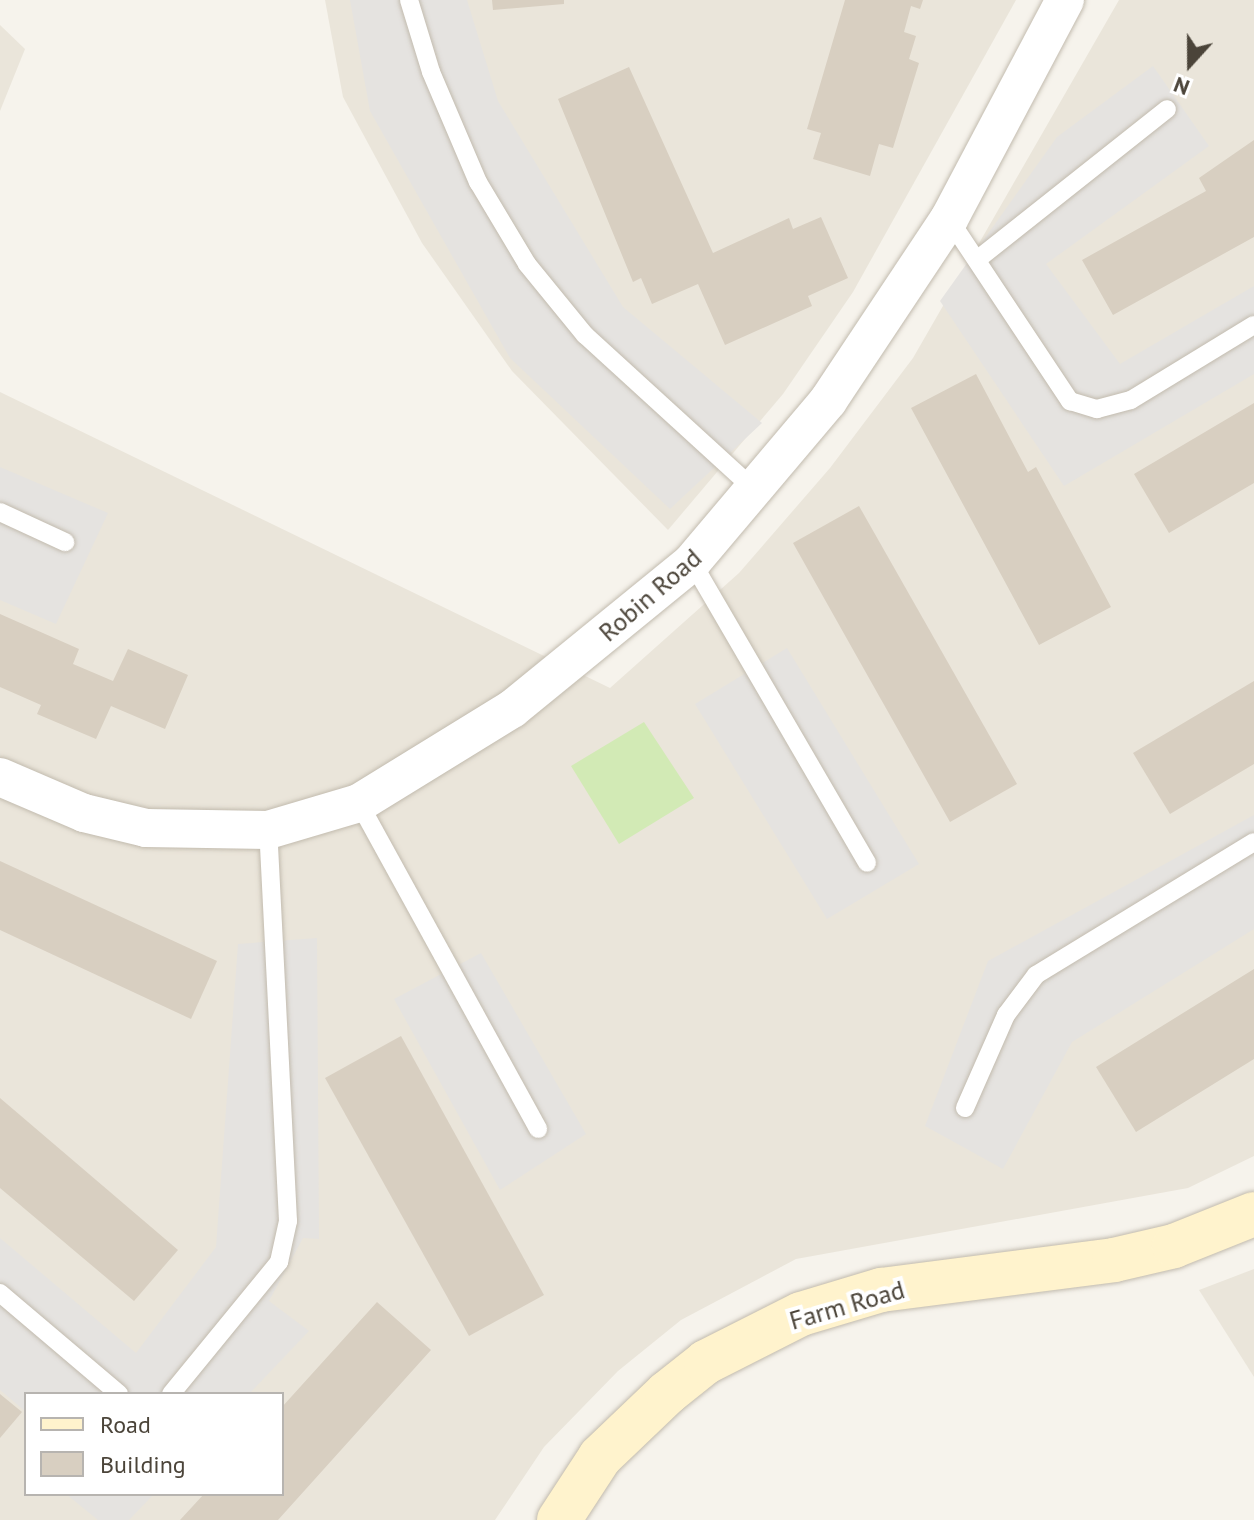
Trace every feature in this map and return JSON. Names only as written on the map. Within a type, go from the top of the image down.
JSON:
[{"type":"street","name":"Robin Road","points":[[0,777],[84,813],[146,828],[268,830],[359,803],[512,709],[692,562],[828,401],[949,219],[1065,0]]},
{"type":"street","name":"Farm Road","points":[[559,1520],[600,1457],[667,1393],[706,1362],[801,1314],[881,1290],[1114,1260],[1174,1246],[1254,1214]]},
{"type":"lane","points":[[409,0],[431,72],[478,182],[527,264],[585,335],[755,490]]},
{"type":"lane","points":[[978,259],[1167,109]]},
{"type":"lane","points":[[949,219],[1070,401],[1097,409],[1131,400],[1254,325]]},
{"type":"lane","points":[[0,512],[65,542]]},
{"type":"lane","points":[[692,562],[867,863]]},
{"type":"lane","points":[[359,803],[538,1129]]},
{"type":"lane","points":[[173,1392],[279,1262],[288,1221],[268,830]]},
{"type":"lane","points":[[965,1108],[1006,1015],[1036,975],[1254,842]]},
{"type":"lane","points":[[0,1293],[117,1392]]},
{"type":"shaded area","points":[[325,0],[1016,0],[853,292],[783,394],[668,530],[512,371],[422,243],[343,97]]},
{"type":"shaded area","points":[[350,0],[467,0],[498,101],[623,307],[762,423],[670,509],[510,358],[370,111]]},
{"type":"shaded area","points":[[1119,0],[1254,0],[1254,1156],[1188,1188],[796,1259],[681,1320],[618,1371],[544,1447],[495,1520],[0,1520],[0,392],[610,688],[739,573],[830,468],[913,358]]},
{"type":"shaded area","points":[[0,25],[25,49],[0,111]]},
{"type":"shaded area","points":[[1153,66],[1209,146],[1046,264],[1120,364],[1254,286],[1254,374],[1064,486],[940,301],[1057,137]]},
{"type":"shaded area","points":[[0,467],[108,513],[56,624],[0,600]]},
{"type":"shaded area","points":[[787,648],[919,864],[827,919],[695,704]]},
{"type":"shaded area","points":[[1254,815],[1254,929],[1072,1042],[1003,1169],[925,1126],[988,961]]},
{"type":"shaded area","points":[[317,938],[319,1239],[303,1238],[269,1301],[309,1331],[251,1392],[24,1392],[24,1410],[0,1390],[0,1238],[136,1353],[216,1247],[238,944]]},
{"type":"shaded area","points":[[481,953],[586,1134],[500,1190],[394,999]]},
{"type":"shaded area","points":[[1254,1269],[1254,1377],[1199,1290]]},
{"type":"shaded area","points":[[68,1496],[152,1496],[129,1520],[98,1520]]},
{"type":"green space","points":[[644,722],[694,798],[619,844],[571,766]]},
{"type":"building","points":[[492,0],[564,0],[564,4],[493,10]]},
{"type":"building","points":[[845,0],[923,0],[920,9],[911,6],[904,32],[916,36],[909,59],[919,63],[893,148],[879,144],[870,176],[813,159],[821,133],[807,129]]},
{"type":"building","points":[[629,67],[713,253],[789,218],[793,229],[821,217],[848,278],[808,296],[812,306],[725,345],[698,284],[652,304],[641,278],[633,282],[558,99]]},
{"type":"building","points":[[1254,140],[1254,237],[1113,315],[1082,260],[1206,191],[1199,178]]},
{"type":"building","points":[[976,374],[1028,472],[1036,467],[1111,607],[1039,645],[911,408]]},
{"type":"building","points":[[1254,403],[1254,483],[1169,533],[1134,474]]},
{"type":"building","points":[[859,506],[1017,784],[950,822],[793,543]]},
{"type":"building","points":[[0,614],[79,649],[73,664],[113,681],[128,649],[188,675],[165,729],[111,706],[96,739],[37,714],[41,705],[0,687]]},
{"type":"building","points":[[1254,681],[1254,764],[1170,814],[1133,753]]},
{"type":"building","points":[[0,861],[217,961],[191,1019],[0,930]]},
{"type":"building","points":[[1254,969],[1254,1059],[1136,1132],[1096,1067]]},
{"type":"building","points":[[401,1036],[544,1295],[469,1336],[325,1078]]},
{"type":"building","points":[[0,1098],[178,1250],[134,1301],[0,1188]]},
{"type":"building","points":[[377,1302],[431,1350],[278,1520],[180,1520],[202,1496],[284,1496],[284,1405]]},
{"type":"building","points":[[0,1394],[22,1412],[0,1438]]}]
